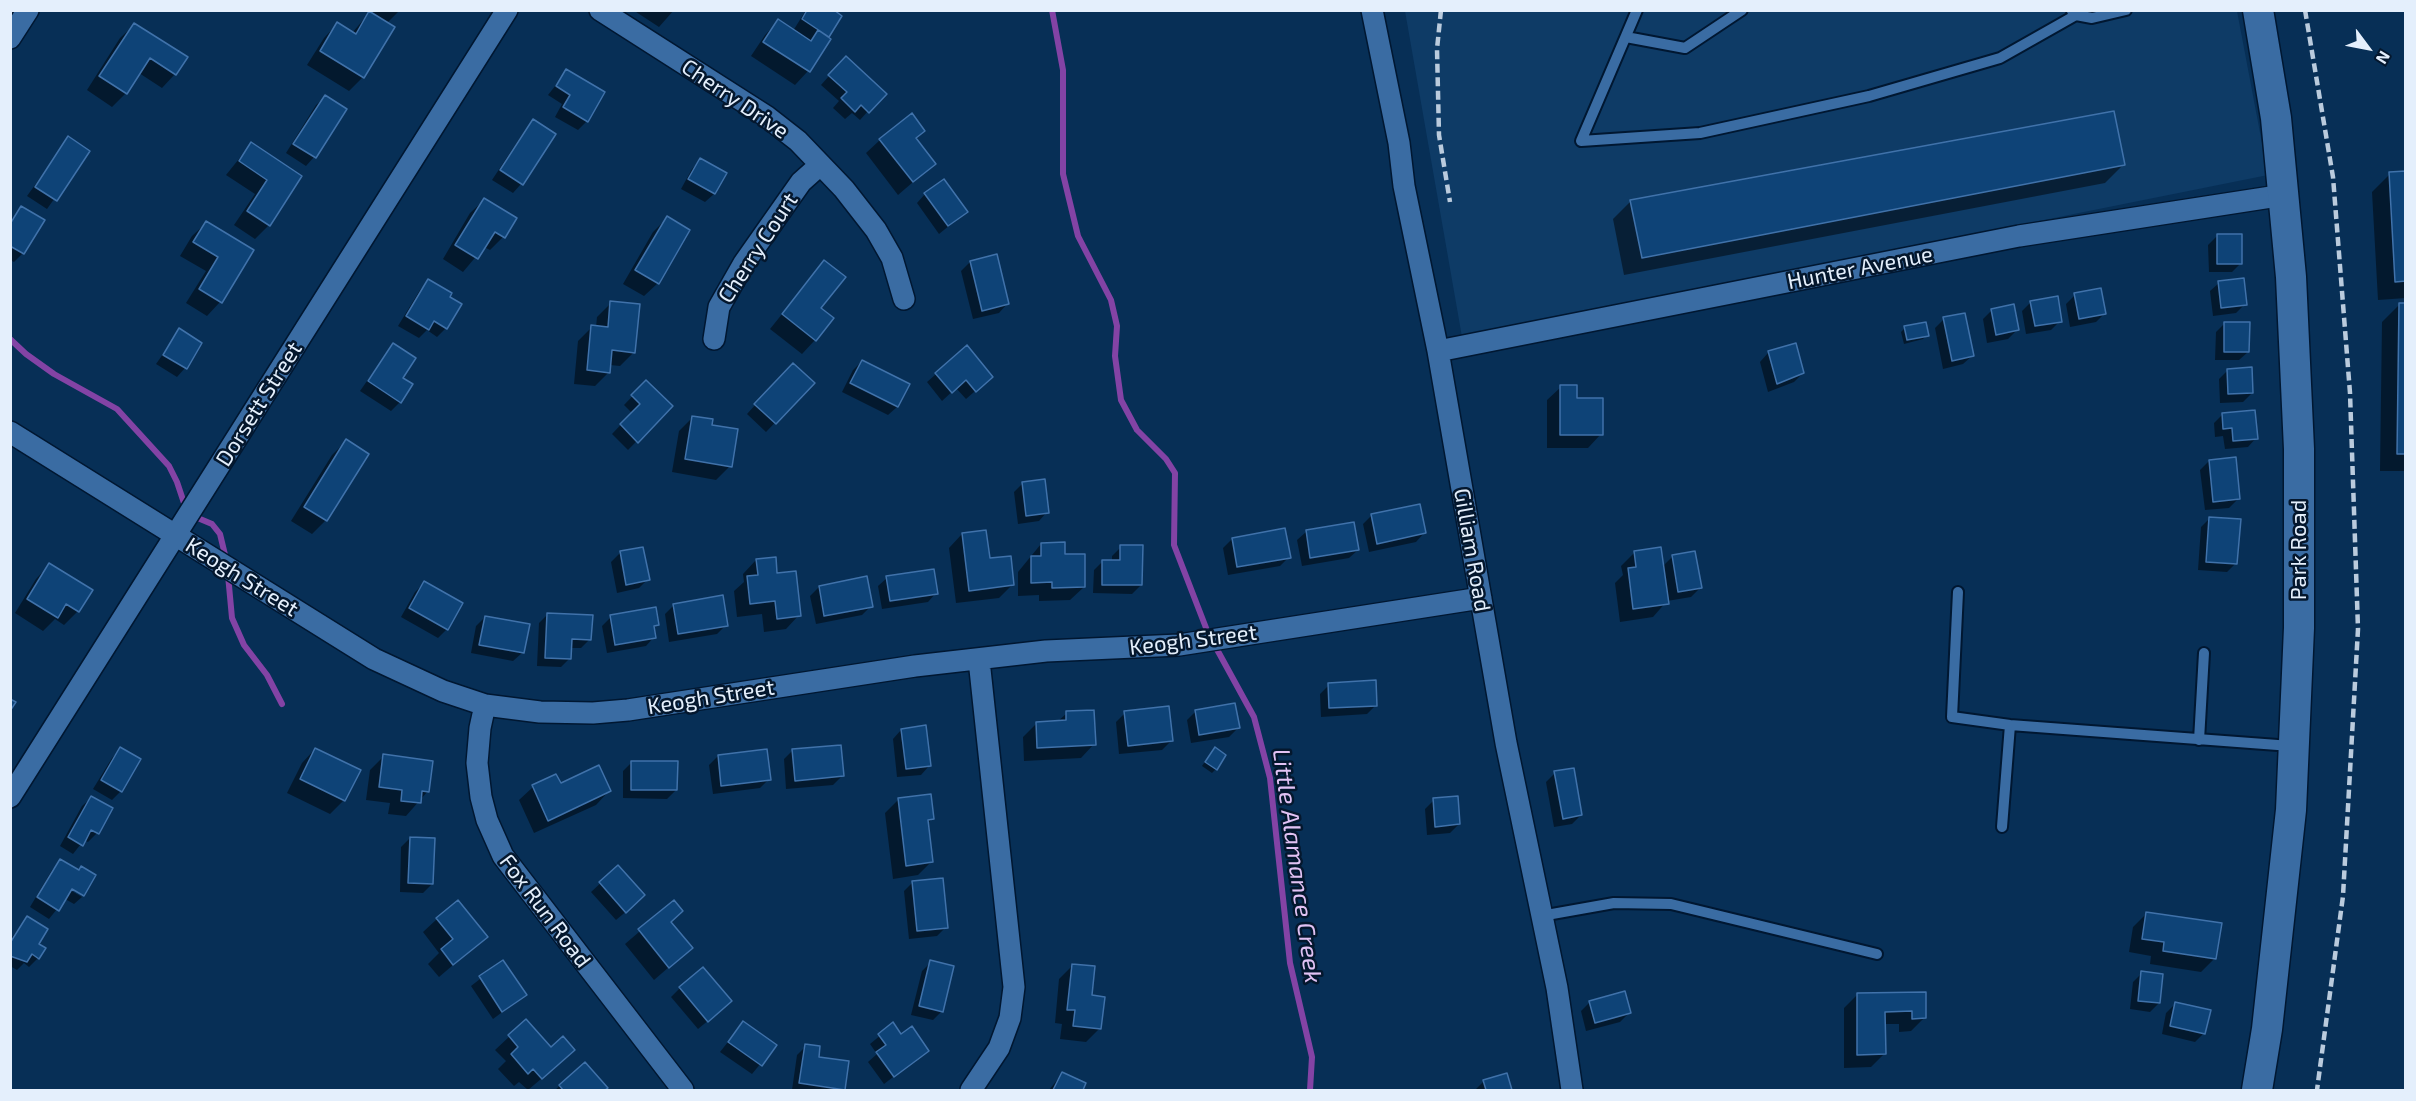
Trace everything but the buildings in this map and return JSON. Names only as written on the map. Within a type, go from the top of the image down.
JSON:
[{"type":"street","points":[[10,38],[28,10]]},
{"type":"street","name":"Dorsett Street","points":[[10,797],[507,10]]},
{"type":"street","name":"Cherry Drive","points":[[600,10],[766,116],[798,141],[844,189],[876,230],[892,258],[904,298]]},
{"type":"street","name":"Gilliam Road","points":[[1372,10],[1399,143],[1404,186],[1438,351],[1480,598],[1557,988],[1572,1090]]},
{"type":"street","name":"Park Road","points":[[2257,1090],[2282,902],[2294,747],[2299,628],[2299,449],[2291,278],[2276,118],[2258,10]]},
{"type":"street","name":"Cherry Court","points":[[714,339],[719,307],[744,263],[801,182],[820,165]]},
{"type":"street","name":"Hunter Avenue","points":[[1438,351],[2019,237],[2284,195]]},
{"type":"street","name":"Keogh Street","points":[[10,432],[374,659],[443,691],[485,705],[540,712],[628,710],[915,666],[1046,651],[1179,645],[1480,598]]},
{"type":"street","points":[[971,1090],[999,1048],[1010,1018],[1014,987],[979,660]]},
{"type":"street","name":"Fox Run Road","points":[[485,705],[477,763],[481,797],[487,820],[502,856],[683,1090]]},
{"type":"lane","points":[[1637,10],[1581,141],[1700,134],[1869,96],[2000,58],[2074,13],[2092,18],[2126,10]]},
{"type":"lane","points":[[1626,37],[1685,48],[1742,10]]},
{"type":"lane","points":[[1958,592],[1952,717],[2010,725],[2294,747]]},
{"type":"lane","points":[[2199,740],[2204,653]]},
{"type":"lane","points":[[2002,827],[2010,725]]},
{"type":"lane","points":[[1541,916],[1614,903],[1671,903],[1877,954]]},
{"type":"shaded area","points":[[1405,11],[2237,11],[2268,175],[1462,337]]},
{"type":"waterway","name":"Little Alamance Creek","points":[[1052,10],[1063,70],[1063,174],[1078,236],[1111,300],[1117,326],[1115,356],[1121,400],[1137,430],[1166,459],[1175,473],[1174,545],[1208,633],[1254,717],[1270,778],[1290,963],[1312,1057],[1310,1090]]},
{"type":"waterway","points":[[10,339],[54,374],[117,409],[169,466],[186,509]]},
{"type":"waterway","points":[[193,516],[212,524],[220,534],[226,559]]},
{"type":"waterway","points":[[228,575],[232,618],[244,645],[267,675],[282,704]]},
{"type":"railway","points":[[1441,10],[1437,49],[1439,135],[1450,202]]},
{"type":"railway","points":[[2305,10],[2333,177],[2350,393],[2358,629],[2343,896],[2317,1090]]}]
